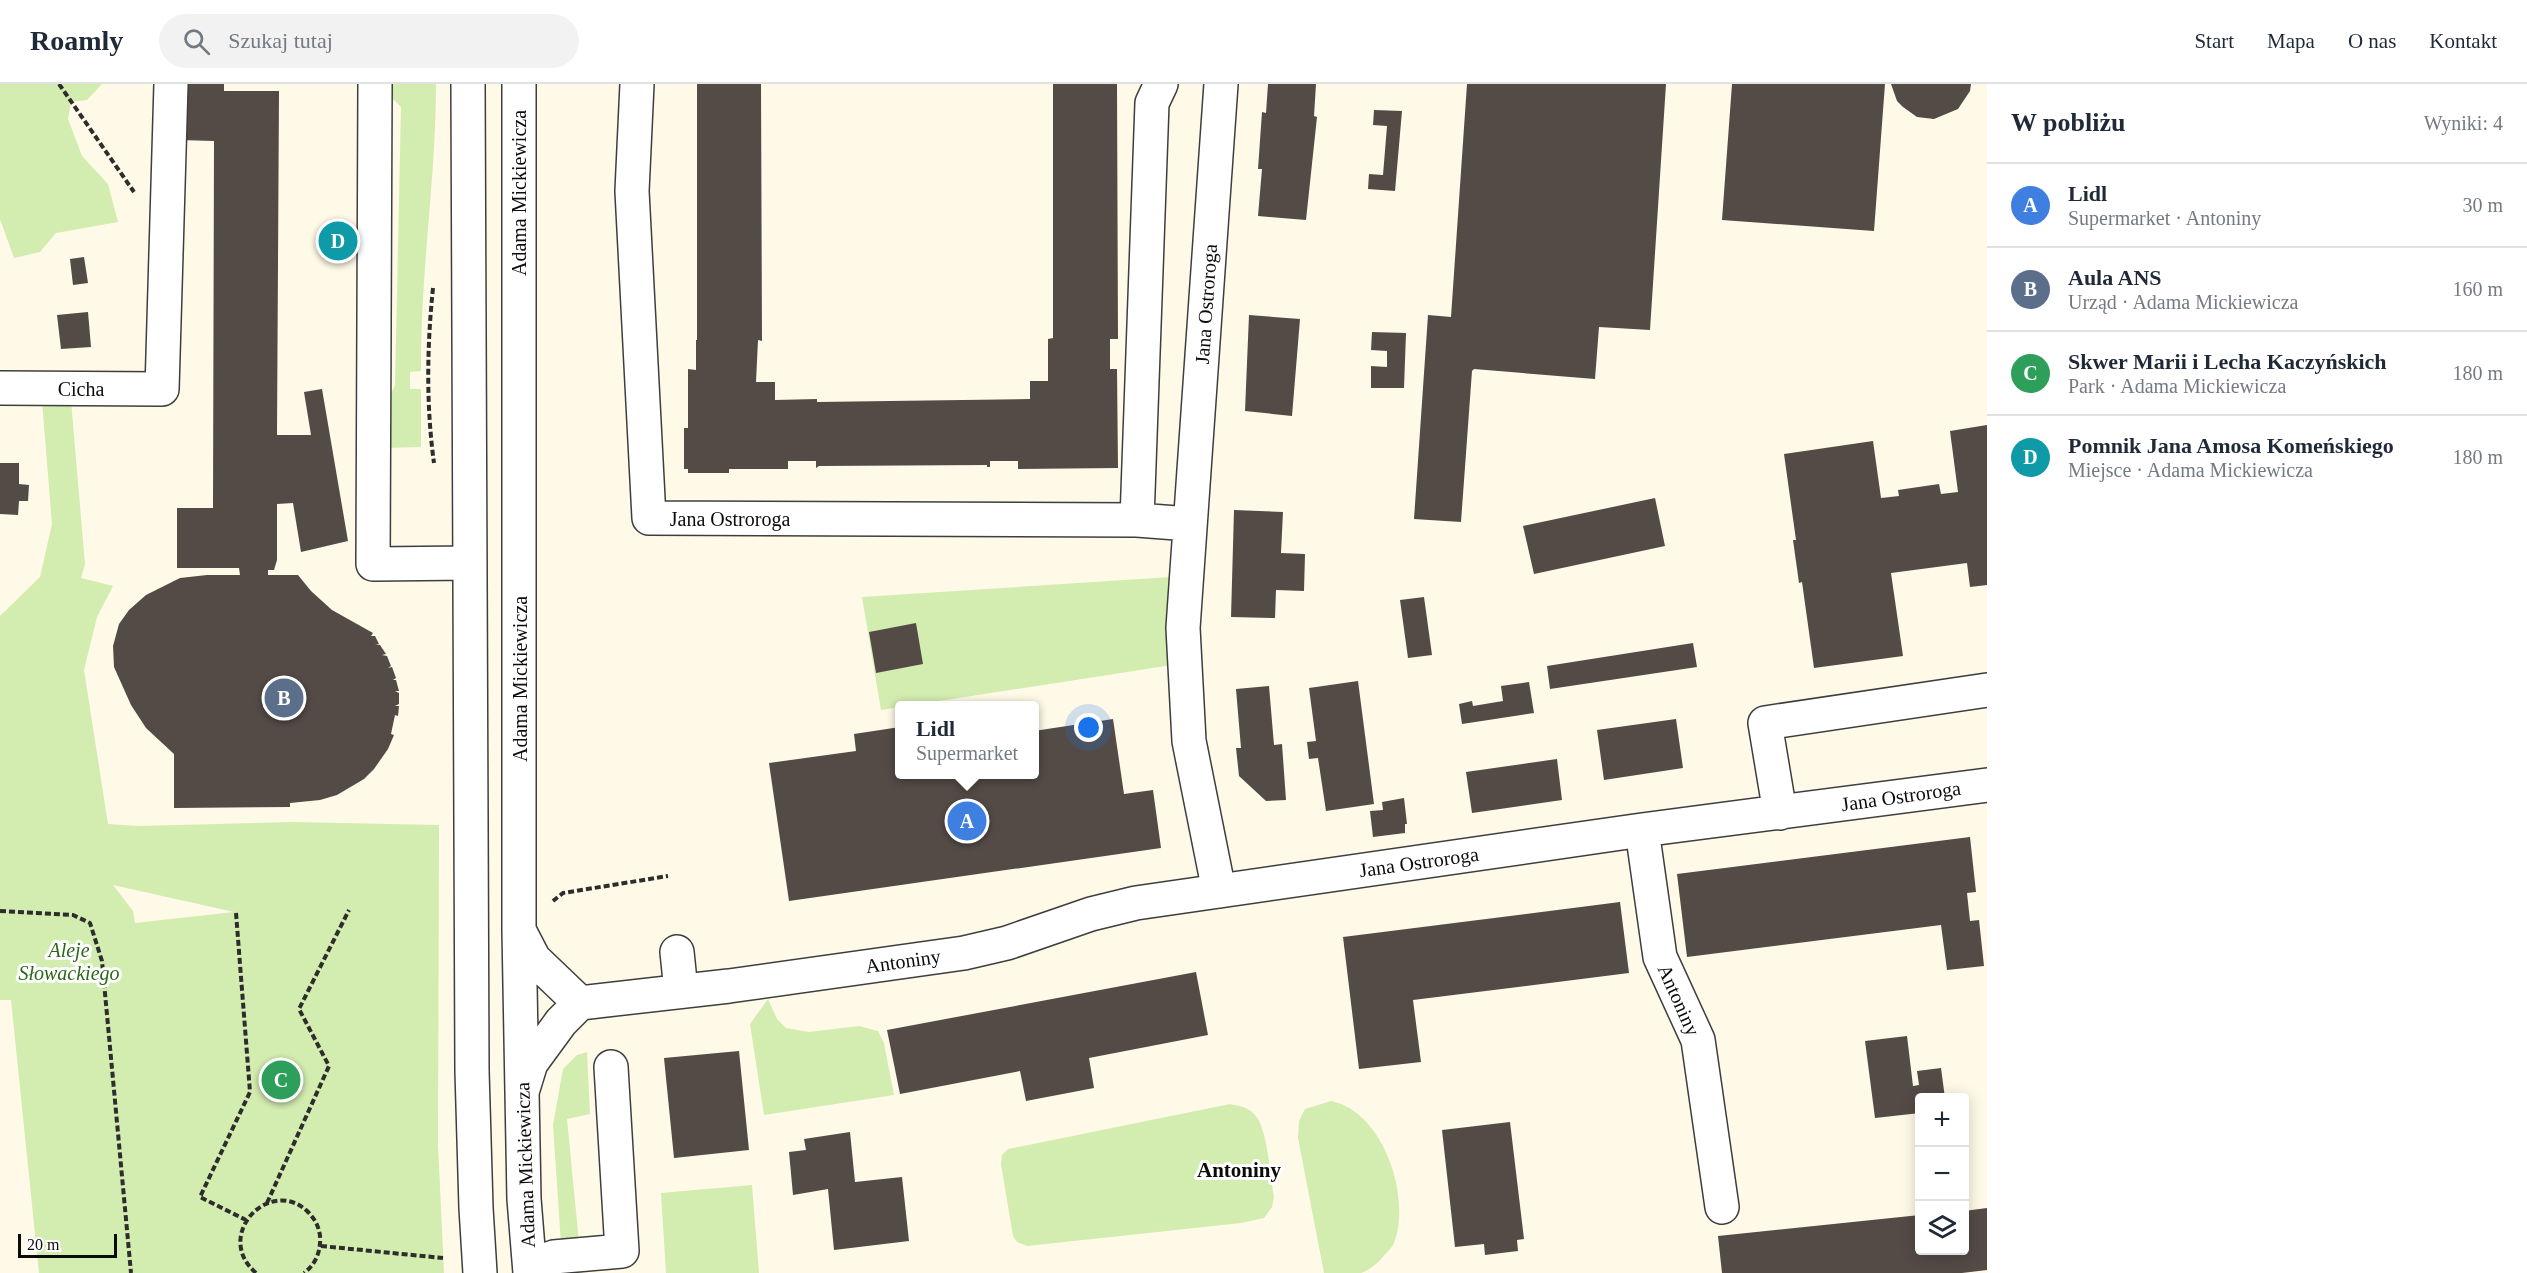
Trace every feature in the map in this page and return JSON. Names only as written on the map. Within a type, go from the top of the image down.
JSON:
[{"type":"street","name":"Cicha","points":[[0,388],[162,389],[171,84]]},
{"type":"street","points":[[375,84],[374,564],[470,563]]},
{"type":"street","points":[[468,84],[472,1071],[480,1273]]},
{"type":"street","name":"Adama Mickiewicza","points":[[519,84],[519,931],[524,1199],[527,1233],[539,1268]]},
{"type":"street","name":"Jana Ostroroga","points":[[637,84],[632,191],[650,518],[1137,520],[1190,524]]},
{"type":"street","points":[[1137,520],[1152,103],[1161,84]]},
{"type":"street","name":"Jana Ostroroga","points":[[1221,84],[1183,628],[1189,741],[1219,891],[1642,830],[1987,785]]},
{"type":"street","points":[[1780,813],[1766,723],[1987,690]]},
{"type":"street","name":"Antoniny","points":[[1642,830],[1659,957],[1698,1040],[1722,1206]]},
{"type":"street","name":"Antoniny","points":[[580,1003],[964,953],[1007,943],[1113,908],[1219,891]]},
{"type":"street","points":[[519,931],[534,959],[580,1003],[554,1030],[531,1063],[522,1092]]},
{"type":"street","points":[[677,952],[681,991]]},
{"type":"street","points":[[539,1268],[622,1251],[611,1067]]},
{"type":"path","points":[[59,84],[135,194]]},
{"type":"path","points":[[551,902],[563,893],[668,876]]},
{"type":"path","points":[[267,1203],[329,1066],[299,1009],[349,909]]},
{"type":"path","points":[[0,911],[73,915],[90,922],[97,939],[103,973],[131,1273]]},
{"type":"path","points":[[236,913],[250,1092],[200,1197],[246,1220]]},
{"type":"path","points":[[256,1273],[243,1256],[240,1244],[241,1232],[246,1220],[255,1210],[267,1203],[280,1201],[294,1203],[305,1210],[315,1220],[320,1232],[321,1246],[317,1259],[304,1273]]},
{"type":"path","points":[[321,1246],[443,1258]]},
{"type":"green space","points":[[0,84],[102,84],[87,100],[71,102],[68,119],[82,156],[108,184],[118,222],[56,233],[40,252],[14,258],[0,219]]},
{"type":"green space","points":[[386,84],[436,84],[434,156],[421,335],[421,371],[410,372],[410,389],[421,389],[421,447],[386,448],[385,408],[395,385],[401,107],[386,92]]},
{"type":"green space","name":"Aleje Słowackiego","points":[[41,389],[70,389],[85,564],[81,578],[113,586],[97,617],[84,670],[108,824],[138,826],[292,822],[439,825],[438,1145],[444,1273],[39,1273],[11,1000],[0,1000],[0,616],[40,577],[52,524]],"holes":[[[113,885],[234,912],[135,923],[133,911]]]},
{"type":"green space","points":[[1187,576],[1185,663],[939,701],[895,701],[895,708],[881,710],[862,597]]},
{"type":"green space","points":[[768,999],[777,1019],[786,1028],[809,1032],[859,1026],[878,1031],[884,1043],[894,1095],[764,1115],[750,1024]]},
{"type":"green space","points":[[587,1052],[590,1114],[567,1119],[582,1273],[563,1273],[553,1125],[563,1069],[577,1055]]},
{"type":"green space","points":[[1331,1101],[1349,1108],[1365,1121],[1379,1138],[1396,1180],[1399,1224],[1394,1243],[1378,1262],[1361,1273],[1324,1273],[1298,1138],[1299,1121],[1305,1109]]},
{"type":"green space","points":[[1230,1104],[1244,1107],[1252,1112],[1263,1131],[1274,1197],[1272,1207],[1264,1218],[1241,1223],[1027,1246],[1017,1242],[1013,1236],[1001,1164],[1002,1155],[1008,1149]]},
{"type":"green space","points":[[752,1185],[759,1273],[666,1273],[661,1193]]},
{"type":"building","points":[[179,84],[224,84],[224,91],[279,91],[277,435],[311,435],[304,392],[322,389],[348,541],[301,552],[293,503],[277,504],[277,560],[274,570],[268,570],[268,575],[298,575],[311,591],[332,610],[373,633],[371,636],[375,636],[379,644],[375,644],[380,645],[386,654],[382,655],[387,656],[391,666],[388,668],[392,667],[396,678],[393,680],[396,680],[399,691],[395,691],[399,693],[399,704],[395,706],[399,706],[391,734],[394,735],[388,749],[374,769],[364,779],[337,795],[320,800],[290,803],[290,807],[174,808],[174,754],[146,728],[131,705],[114,667],[113,646],[119,624],[129,610],[146,595],[180,578],[240,575],[239,568],[177,568],[177,508],[213,508],[214,141],[179,140]]},
{"type":"building","points":[[697,84],[761,84],[762,341],[758,340],[756,382],[775,382],[775,400],[817,399],[817,402],[1030,399],[1030,381],[1048,381],[1048,339],[1053,338],[1053,84],[1117,84],[1118,339],[1110,339],[1110,369],[1117,369],[1118,468],[1018,469],[1018,461],[990,461],[990,467],[987,465],[819,466],[816,468],[816,461],[788,461],[788,469],[729,469],[729,473],[688,473],[688,469],[684,469],[684,428],[688,428],[688,369],[696,370],[697,340]]},
{"type":"building","points":[[1268,84],[1316,84],[1314,116],[1317,117],[1306,220],[1258,216],[1262,169],[1258,169],[1262,112],[1266,113]]},
{"type":"building","points":[[1467,84],[1666,84],[1650,330],[1599,327],[1595,379],[1474,369],[1472,371],[1461,522],[1414,519],[1428,315],[1451,317]]},
{"type":"building","points":[[1732,84],[1885,84],[1874,231],[1722,220]]},
{"type":"building","points":[[1891,84],[1971,84],[1970,91],[1958,109],[1934,119],[1917,117],[1903,107],[1897,101]]},
{"type":"building","points":[[1374,110],[1402,111],[1395,191],[1368,189],[1369,174],[1383,175],[1387,126],[1373,125]]},
{"type":"building","points":[[84,257],[88,283],[73,285],[70,259]]},
{"type":"building","points":[[88,312],[91,347],[61,349],[57,315]]},
{"type":"building","points":[[1249,315],[1300,319],[1292,416],[1245,411]]},
{"type":"building","points":[[1372,332],[1406,333],[1404,388],[1371,388],[1371,366],[1387,367],[1387,351],[1371,350]]},
{"type":"building","points":[[1987,425],[1987,585],[1970,587],[1967,563],[1891,573],[1903,656],[1814,668],[1802,582],[1799,583],[1793,540],[1796,540],[1784,454],[1873,441],[1881,498],[1899,496],[1898,490],[1939,484],[1941,494],[1958,492],[1950,431]]},
{"type":"building","points":[[0,463],[19,463],[19,484],[29,485],[28,501],[19,501],[18,515],[0,514]]},
{"type":"building","points":[[1655,498],[1665,546],[1534,574],[1523,526]]},
{"type":"building","points":[[1234,510],[1283,512],[1281,553],[1305,554],[1304,591],[1276,590],[1275,618],[1231,617]]},
{"type":"building","points":[[1424,597],[1432,655],[1408,658],[1400,600]]},
{"type":"building","points":[[916,623],[923,664],[876,673],[869,632]]},
{"type":"building","points":[[1693,643],[1697,667],[1550,689],[1547,666]]},
{"type":"building","points":[[1358,681],[1374,804],[1326,811],[1318,758],[1309,759],[1307,742],[1316,741],[1309,688]]},
{"type":"building","points":[[1529,682],[1534,713],[1462,724],[1459,704],[1472,701],[1473,706],[1503,701],[1501,686]]},
{"type":"building","points":[[1269,686],[1274,745],[1282,744],[1286,800],[1266,801],[1239,776],[1236,748],[1241,748],[1236,689]]},
{"type":"building","points":[[1113,719],[1124,794],[1153,790],[1161,848],[789,901],[769,763],[856,751],[854,734],[895,728],[895,779],[1039,779],[1039,730]]},
{"type":"building","points":[[1676,719],[1683,768],[1604,780],[1597,730]]},
{"type":"building","points":[[1557,759],[1562,800],[1472,813],[1466,772]]},
{"type":"building","points":[[1404,798],[1407,824],[1405,824],[1405,833],[1373,837],[1370,811],[1383,810],[1382,802]]},
{"type":"building","points":[[1970,837],[1976,892],[1967,893],[1970,921],[1979,920],[1984,966],[1947,970],[1941,925],[1687,957],[1677,874]]},
{"type":"building","points":[[1620,902],[1629,973],[1413,1000],[1421,1062],[1359,1069],[1343,937]]},
{"type":"building","points":[[1196,972],[1208,1035],[1089,1058],[1094,1088],[1026,1101],[1020,1071],[900,1094],[887,1030]]},
{"type":"building","points":[[1907,1036],[1913,1086],[1919,1085],[1917,1071],[1941,1068],[1944,1093],[1915,1093],[1915,1114],[1875,1118],[1865,1041]]},
{"type":"building","points":[[739,1051],[749,1150],[674,1158],[664,1058]]},
{"type":"building","points":[[1510,1122],[1524,1239],[1517,1240],[1518,1251],[1485,1255],[1484,1244],[1455,1247],[1442,1130]]},
{"type":"building","points":[[850,1132],[855,1182],[902,1177],[909,1241],[834,1250],[828,1189],[793,1195],[789,1152],[806,1150],[804,1139]]},
{"type":"building","points":[[1987,1208],[1987,1270],[1962,1273],[1722,1273],[1718,1236],[1915,1216],[1915,1255],[1969,1255],[1969,1210]]},
{"type":"place","name":"Pomnik Jana Amosa Komeńskiego","points":[[338,241]]},
{"type":"place","name":"Aula ANS","points":[[284,698]]},
{"type":"place","name":"Lidl","points":[[967,821]]},
{"type":"place","name":"Skwer Marii i Lecha Kaczyńskich","points":[[281,1080]]},
{"type":"district","name":"Antoniny","points":[[1239,1170]]}]
